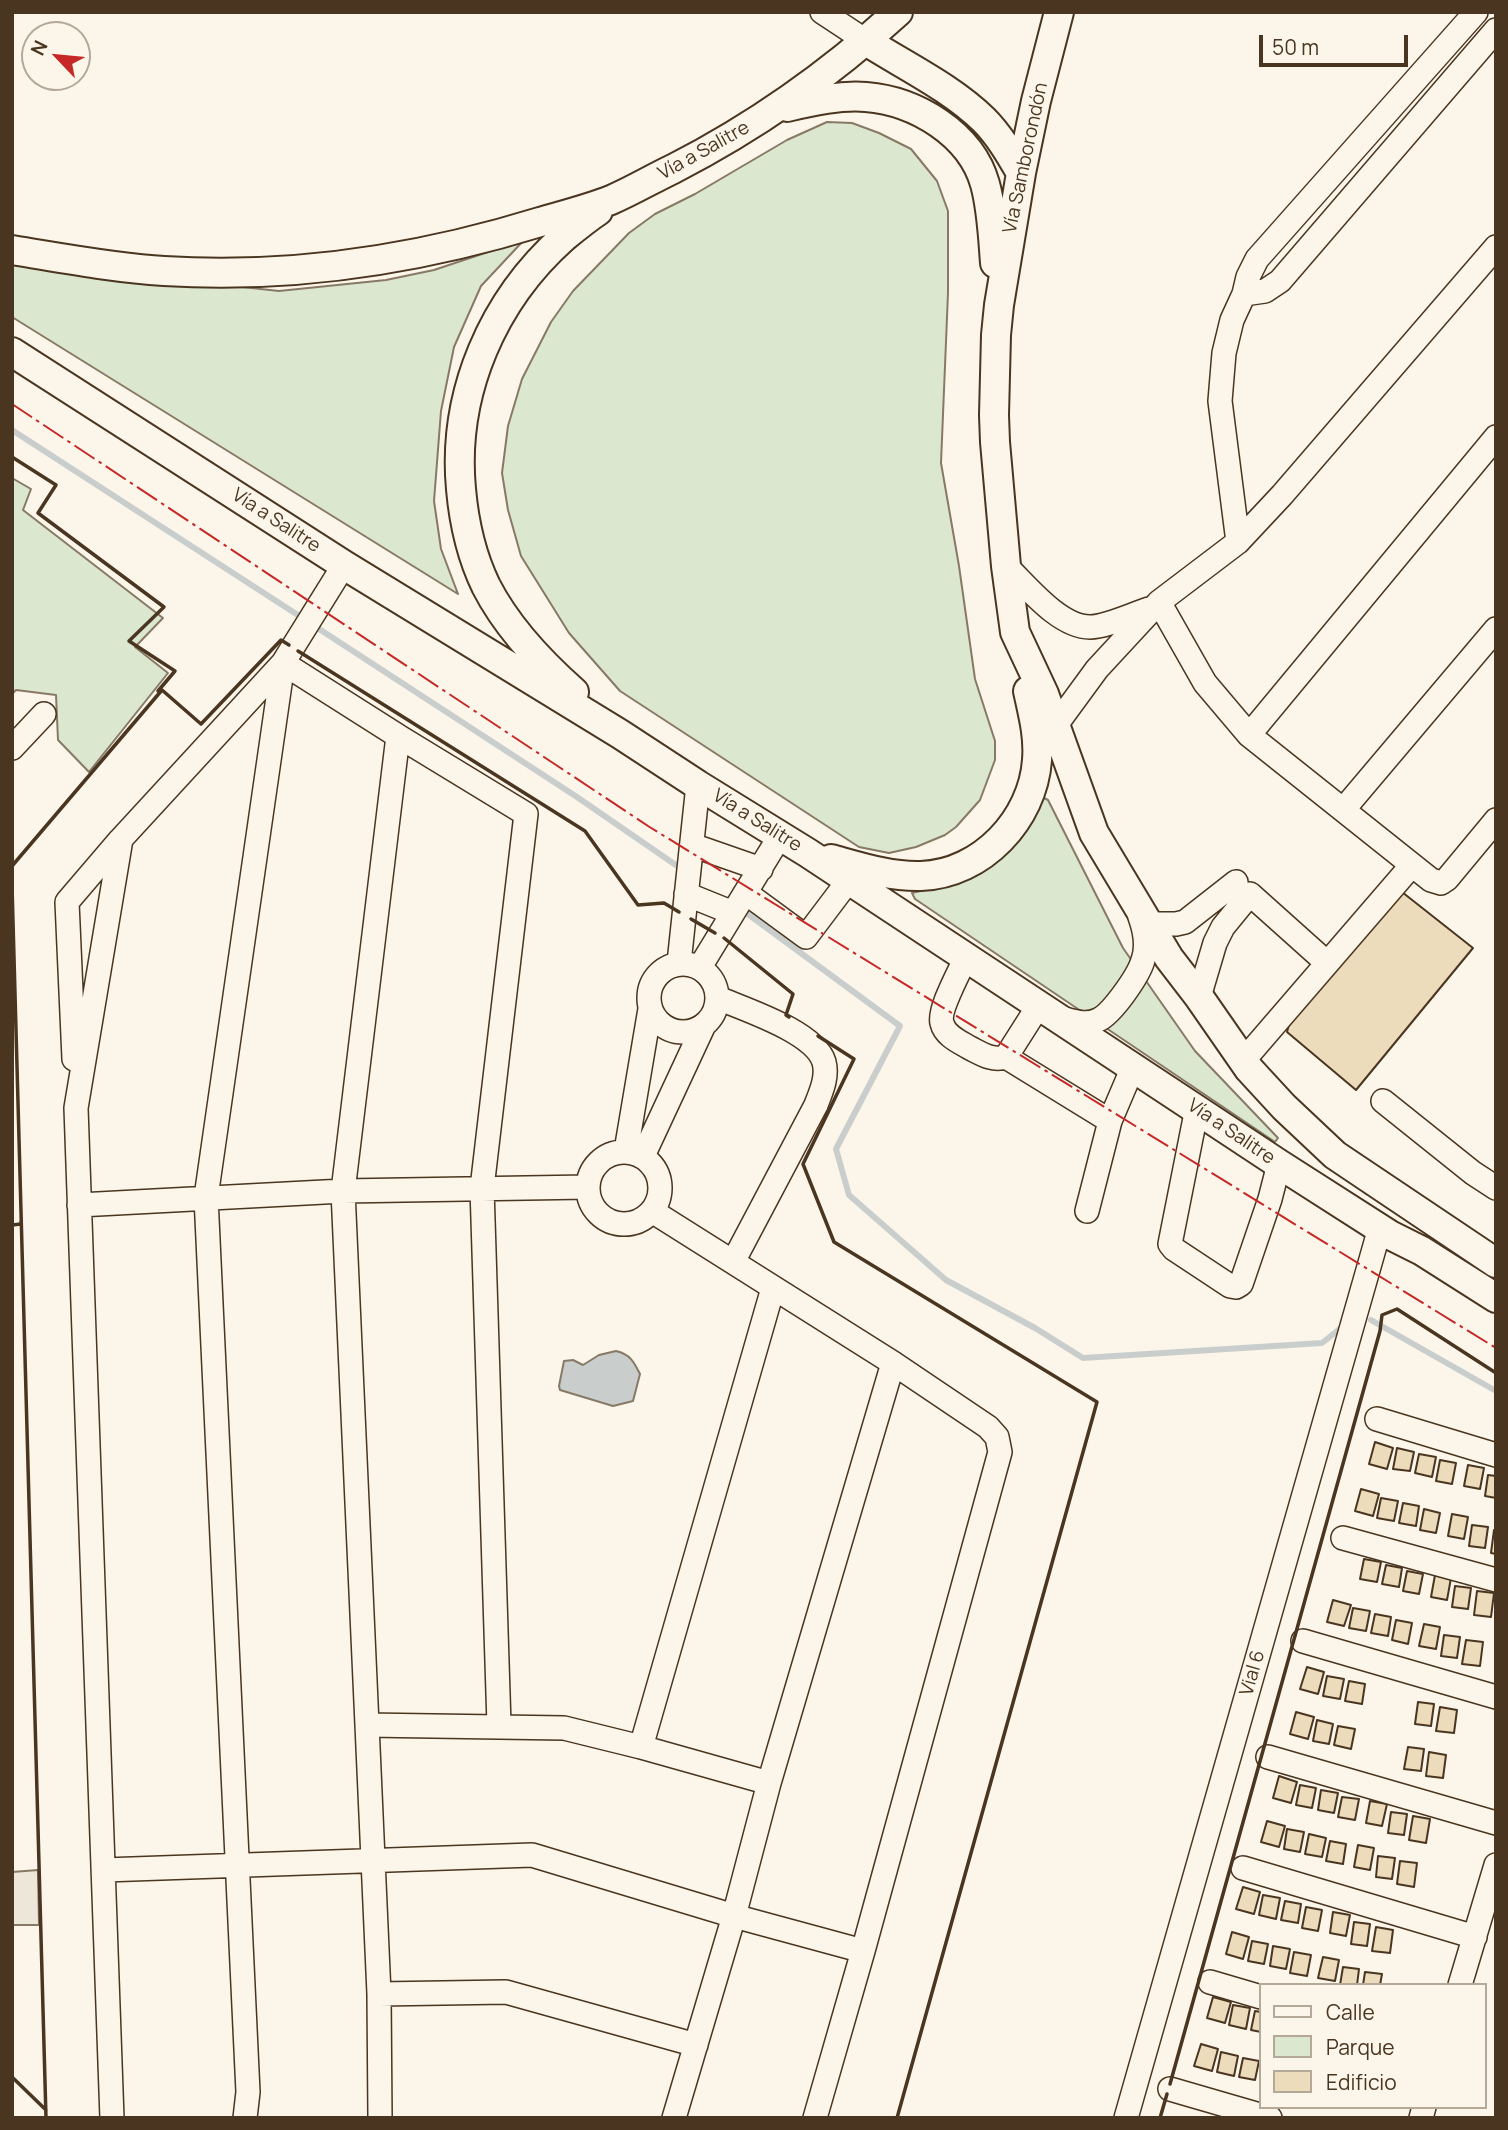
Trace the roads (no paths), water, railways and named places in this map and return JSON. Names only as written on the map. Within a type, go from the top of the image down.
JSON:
[{"type":"main road","name":"Vía Samborondón","points":[[999,305],[1021,173],[1059,12]]},
{"type":"main road","points":[[777,109],[824,76],[897,13]]},
{"type":"main road","points":[[866,41],[961,100],[974,111],[994,131],[1021,173]]},
{"type":"main road","points":[[777,109],[830,98],[867,97],[896,102],[950,131],[971,155],[985,181],[999,305],[993,415],[1006,566],[1015,632],[1037,732],[1037,760],[1033,785],[1026,802],[997,843],[972,863],[940,874],[922,876],[866,869],[808,853]]},
{"type":"main road","name":"Vía a Salitre","points":[[12,250],[163,271],[304,271],[360,264],[499,235],[611,200],[712,149],[777,109]]},
{"type":"main road","points":[[611,200],[563,238],[527,277],[492,329],[465,401],[459,469],[463,512],[473,554],[498,607],[543,662],[620,734]]},
{"type":"main road","name":"Vía a Salitre","points":[[12,352],[344,565],[808,853],[1279,1164],[1496,1298]]},
{"type":"main road","points":[[1015,632],[1044,694],[1094,833],[1169,958],[1243,1061],[1284,1107],[1335,1154],[1496,1263]]},
{"type":"street","points":[[822,12],[866,41]]},
{"type":"street","points":[[1238,542],[1220,401],[1224,353],[1232,320],[1244,294],[1248,277],[1257,259],[1476,12]]},
{"type":"street","points":[[1244,294],[1265,291],[1280,281],[1496,30]]},
{"type":"street","points":[[1056,725],[1097,669],[1156,605],[1238,542],[1291,485],[1496,247]]},
{"type":"street","points":[[1249,735],[1496,437]]},
{"type":"street","points":[[112,2118],[67,902],[121,839],[283,663],[344,565]]},
{"type":"street","points":[[1006,566],[1061,617],[1078,625],[1096,626],[1156,605]]},
{"type":"street","points":[[1156,605],[1205,684],[1249,735],[1431,880],[1441,883],[1447,879],[1496,820]]},
{"type":"street","points":[[1343,810],[1496,629]]},
{"type":"street","points":[[283,663],[526,814],[482,1188],[499,1726]]},
{"type":"street","points":[[245,2118],[248,2092],[206,1197],[283,663]]},
{"type":"street","points":[[12,748],[44,714]]},
{"type":"street","points":[[380,2118],[379,1994],[342,1191],[398,736]]},
{"type":"street","points":[[690,965],[686,894],[698,785]]},
{"type":"street","points":[[690,965],[733,913],[780,836]]},
{"type":"street","points":[[76,1108],[121,839]]},
{"type":"street","points":[[692,845],[761,869]]},
{"type":"street","points":[[1243,1061],[1412,864]]},
{"type":"street","points":[[746,893],[806,937],[849,880]]},
{"type":"street","points":[[966,957],[942,1013],[942,1024],[953,1039],[996,1060],[1006,1057],[1048,1011],[1087,1024],[1099,1020],[1111,1011],[1143,961],[1146,946],[1143,917],[1176,924],[1185,922],[1236,882]]},
{"type":"street","points":[[686,894],[733,913]]},
{"type":"street","points":[[1199,997],[1210,954],[1220,933],[1250,894],[1327,963]]},
{"type":"street","points":[[1198,913],[1220,933]]},
{"type":"street","points":[[690,965],[713,981],[718,998],[714,1013],[704,1025],[634,1154],[650,1009],[649,993],[654,979],[665,968],[690,965]]},
{"type":"street","points":[[718,998],[798,1033],[815,1047],[824,1063],[824,1083],[816,1105],[733,1262]]},
{"type":"street","points":[[650,1009],[659,1023],[673,1031],[690,1031],[704,1025]]},
{"type":"street","points":[[1006,1057],[1110,1121]]},
{"type":"street","points":[[1087,1211],[1110,1121],[1133,1067]]},
{"type":"street","points":[[1383,1101],[1474,1174],[1496,1188]]},
{"type":"street","points":[[1197,1108],[1170,1244],[1230,1286],[1241,1284],[1279,1164]]},
{"type":"street","points":[[614,1152],[634,1154],[654,1167],[660,1182],[660,1197],[652,1211],[642,1219],[630,1224],[618,1224],[596,1211],[590,1200],[589,1176],[604,1157],[614,1152]]},
{"type":"street","points":[[79,1205],[342,1191],[588,1187]]},
{"type":"street","points":[[652,1211],[893,1363],[988,1427],[997,1437],[1000,1452],[815,2118]]},
{"type":"street","name":"Vial 6","points":[[1126,2118],[1380,1228]]},
{"type":"street","points":[[642,1747],[773,1288]]},
{"type":"street","points":[[674,2118],[893,1363]]},
{"type":"street","points":[[1377,1419],[1496,1455]]},
{"type":"street","points":[[1343,1538],[1496,1580]]},
{"type":"street","points":[[1303,1641],[1496,1697]]},
{"type":"street","points":[[367,1725],[564,1728],[769,1783]]},
{"type":"street","points":[[1268,1756],[1496,1823]]},
{"type":"street","points":[[104,1870],[532,1855],[734,1916],[863,1951]]},
{"type":"street","points":[[1461,1983],[1496,1866]]},
{"type":"street","points":[[1242,1868],[1475,1937]]},
{"type":"street","points":[[1209,1982],[1260,1997]]},
{"type":"street","points":[[379,1994],[506,1992],[696,2045]]},
{"type":"street","points":[[1170,2089],[1270,2118]]},
{"type":"waterway","points":[[12,430],[304,619]]},
{"type":"waterway","points":[[313,625],[577,797],[683,870]]},
{"type":"waterway","points":[[741,909],[900,1026],[836,1149],[849,1195],[946,1280],[1035,1328],[1083,1358],[1322,1343],[1346,1324]]},
{"type":"waterway","points":[[1371,1320],[1496,1391]]}]
